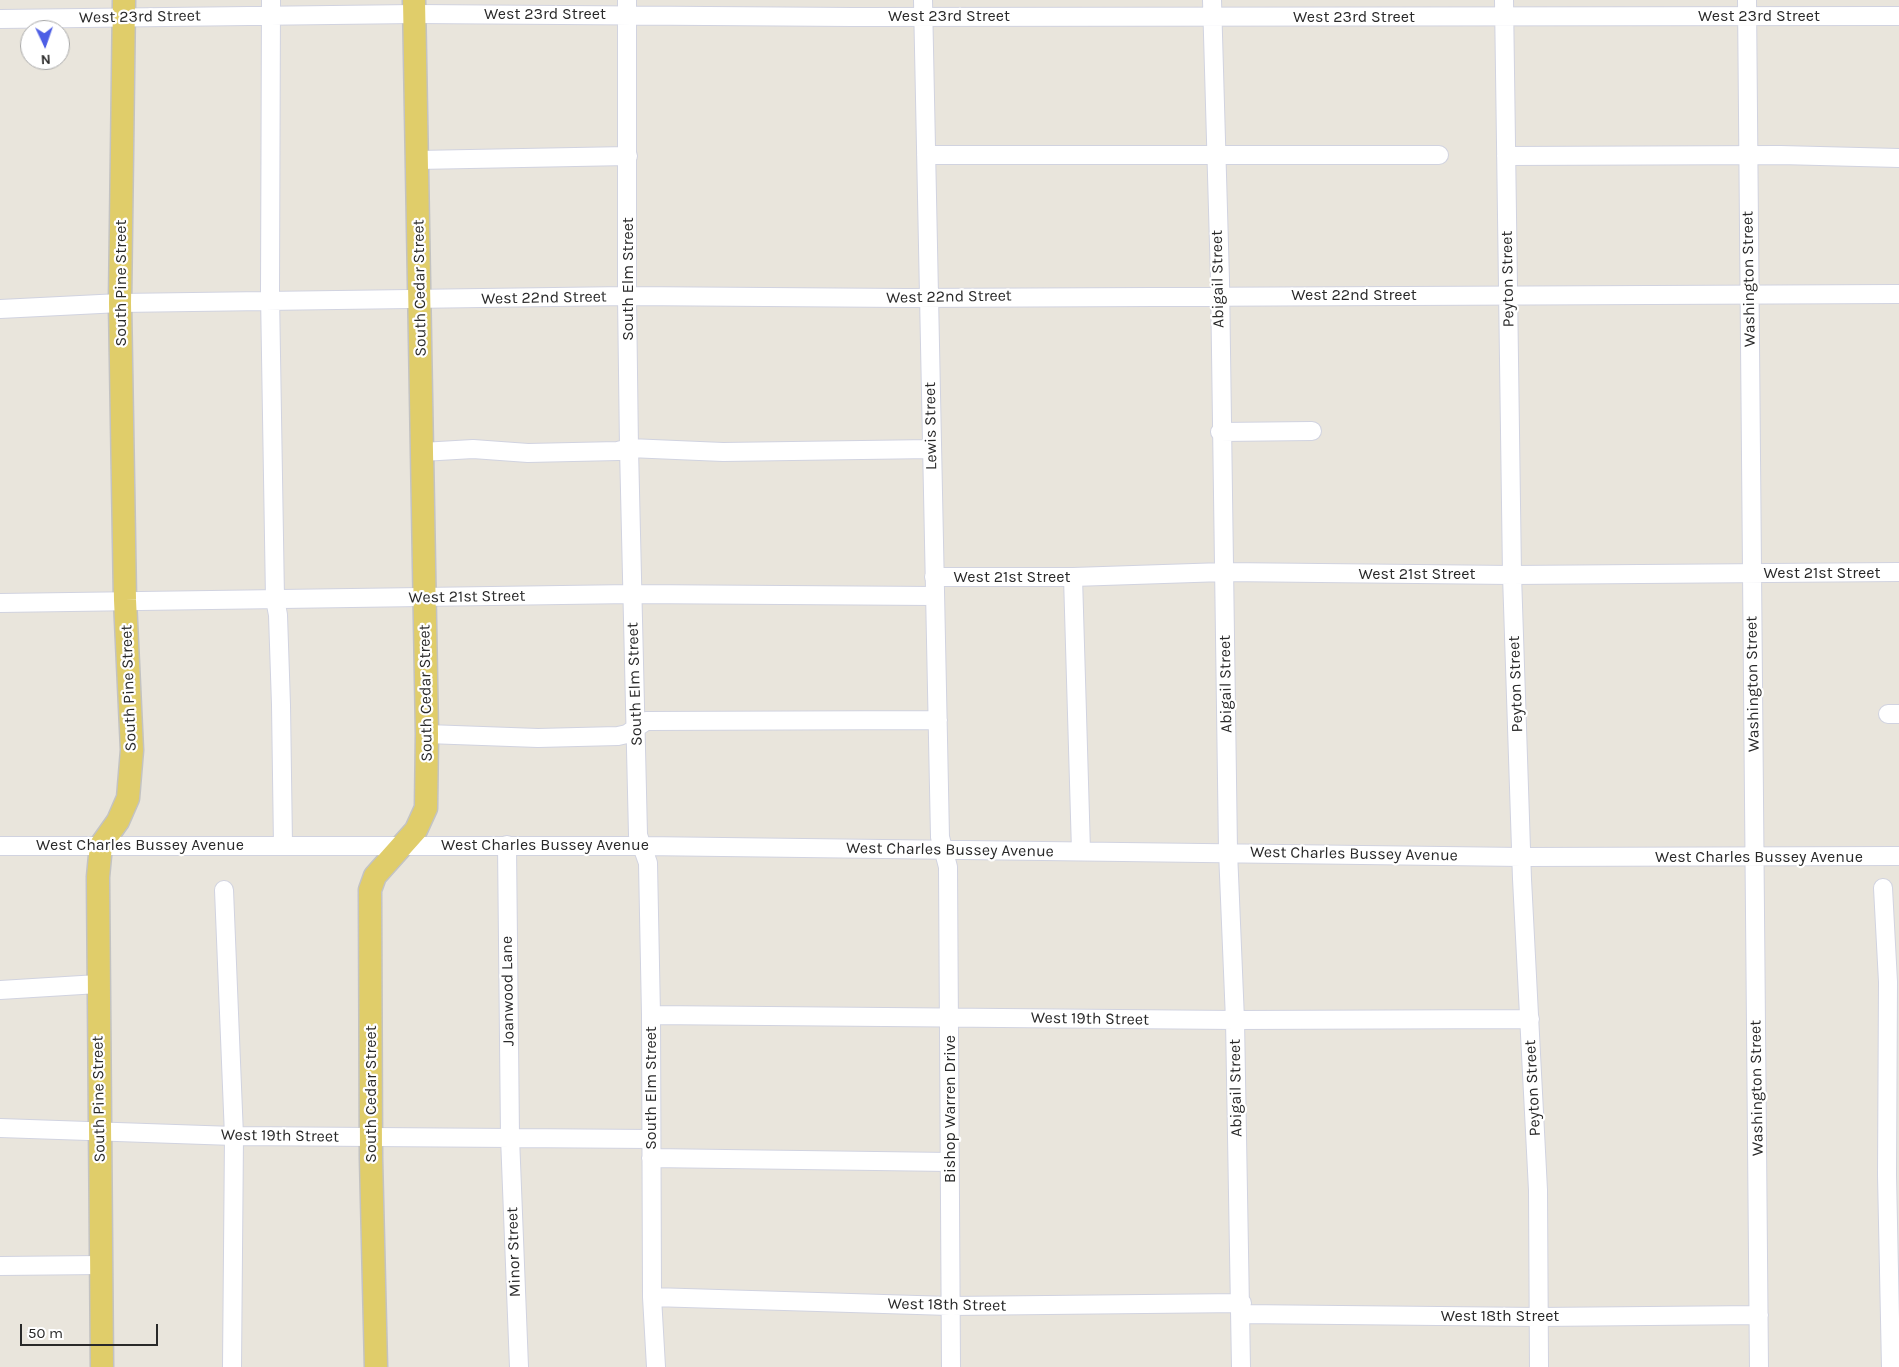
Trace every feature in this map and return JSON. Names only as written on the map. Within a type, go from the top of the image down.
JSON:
[{"type":"main road","name":"South Cedar Street","points":[[376,1367],[371,1137],[370,890],[380,868],[404,845],[421,822],[426,808],[427,734],[415,7]]},
{"type":"main road","name":"South Pine Street","points":[[102,1367],[97,887],[101,845],[126,806],[131,771],[125,600],[120,303],[124,9]]},
{"type":"street","name":"West 23rd Street","points":[[0,18],[124,9],[415,7],[628,7],[853,17],[923,8],[1747,8],[1899,16]]},
{"type":"street","name":"South Elm Street","points":[[628,7],[627,296],[632,594],[638,835],[648,863],[651,1015],[652,1297],[656,1367]]},
{"type":"street","points":[[271,8],[271,301],[275,598],[278,615],[281,696],[283,845]]},
{"type":"street","name":"Lewis Street","points":[[923,8],[940,837],[946,851]]},
{"type":"street","name":"Abigail Street","points":[[1212,8],[1219,296],[1228,851],[1235,1020],[1242,1367]]},
{"type":"street","name":"Peyton Street","points":[[1504,8],[1512,575],[1522,857],[1538,1190],[1538,1367]]},
{"type":"street","name":"Washington Street","points":[[1747,8],[1759,1367]]},
{"type":"street","points":[[926,155],[1439,155]]},
{"type":"street","points":[[417,160],[628,156]]},
{"type":"street","points":[[1506,156],[1899,158]]},
{"type":"street","name":"West 22nd Street","points":[[0,309],[120,303],[627,296],[929,298],[1899,294]]},
{"type":"street","points":[[1220,432],[1312,431]]},
{"type":"street","points":[[422,452],[473,450],[537,453],[618,451],[629,448],[723,452],[931,449]]},
{"type":"street","name":"West 21st Street","points":[[934,576],[1073,577],[1224,572],[1512,575],[1899,572]]},
{"type":"street","points":[[1073,577],[1082,851]]},
{"type":"street","name":"West 21st Street","points":[[0,603],[632,594],[934,596]]},
{"type":"street","points":[[427,734],[538,738],[618,736],[627,734],[646,721],[938,720]]},
{"type":"street","name":"West Charles Bussey Avenue","points":[[0,846],[507,845],[946,851],[1228,851],[1522,857],[1899,856]]},
{"type":"street","name":"Joanwood Lane","points":[[507,845],[510,1136]]},
{"type":"street","name":"Bishop Warren Drive","points":[[946,851],[948,867],[950,1017],[951,1367]]},
{"type":"street","points":[[1883,888],[1893,992],[1886,1175],[1891,1367]]},
{"type":"street","points":[[224,890],[234,1136],[232,1367]]},
{"type":"street","points":[[0,990],[98,984]]},
{"type":"street","name":"West 19th Street","points":[[651,1015],[1235,1020],[1530,1018]]},
{"type":"street","name":"West 19th Street","points":[[0,1128],[234,1136],[510,1136],[650,1139]]},
{"type":"street","name":"Minor Street","points":[[510,1136],[519,1367]]},
{"type":"street","points":[[651,1158],[950,1162]]},
{"type":"street","points":[[0,1266],[101,1265]]},
{"type":"street","name":"West 18th Street","points":[[652,1297],[950,1306],[1241,1308],[1538,1317],[1759,1315]]}]
